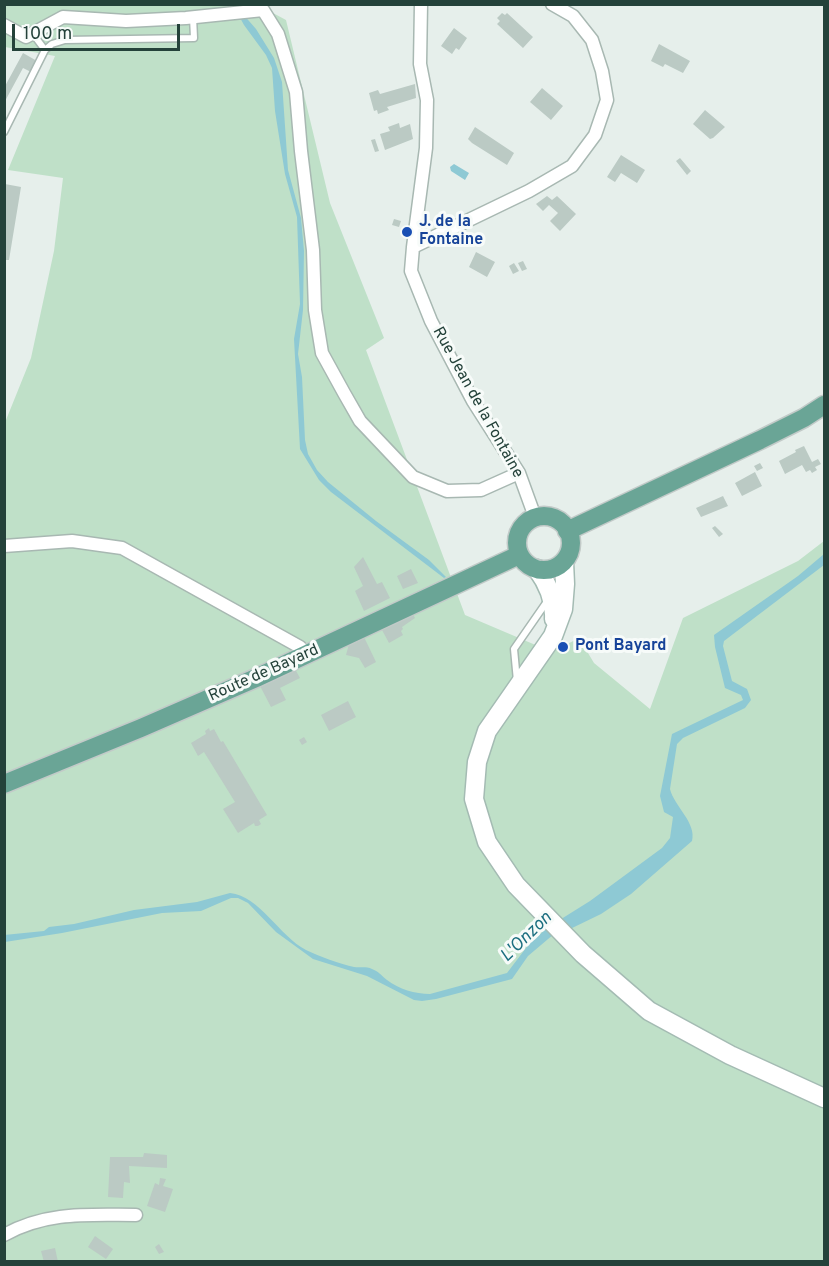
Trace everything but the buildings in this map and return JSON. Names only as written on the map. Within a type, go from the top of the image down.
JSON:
[{"type":"main road","points":[[567,531],[760,440],[825,405]]},
{"type":"main road","points":[[537,569],[551,569],[564,562],[570,552],[571,543],[567,531],[555,517],[535,518],[527,521],[520,528],[516,545],[519,555],[537,569],[545,579],[551,594],[554,614],[553,636]]},
{"type":"main road","name":"Route de Bayard","points":[[4,784],[141,728],[305,655],[519,555]]},
{"type":"main road","points":[[564,562],[563,609],[553,636],[487,731],[477,762],[474,799],[488,842],[516,885],[583,954],[649,1011],[730,1055],[825,1098]]},
{"type":"street","name":"Rue Jean de la Fontaine","points":[[421,4],[420,64],[427,100],[426,148],[411,271],[431,321],[473,401],[519,473],[535,518]]},
{"type":"street","points":[[413,247],[529,191],[572,166],[595,135],[607,100],[599,60],[592,40],[573,16],[552,4]]},
{"type":"street","points":[[4,25],[26,37],[63,17],[126,21],[263,10],[278,34],[297,92],[301,151],[313,250],[315,310],[322,353],[344,393],[360,421],[413,477],[447,490],[481,490],[519,473]]},
{"type":"street","points":[[4,546],[72,542],[122,548],[300,647],[305,655]]},
{"type":"street","points":[[4,1235],[18,1227],[61,1215],[136,1215]]},
{"type":"lane","points":[[4,132],[45,50],[52,44],[65,40],[194,38],[193,17]]},
{"type":"lane","points":[[33,34],[45,50]]},
{"type":"lane","points":[[516,687],[514,649],[551,594]]},
{"type":"green space","points":[[5,5],[258,5],[286,20],[330,203],[384,338],[366,350],[465,615],[552,652],[579,638],[594,663],[650,709],[683,618],[798,561],[824,541],[824,1261],[5,1261],[4,425],[31,358],[54,251],[63,178],[8,170],[55,56],[5,47]]},
{"type":"water","points":[[237,5],[258,5],[242,13],[256,29],[274,58],[282,82],[288,170],[301,218],[304,251],[303,310],[298,354],[308,454],[317,470],[328,482],[429,560],[446,577],[444,578],[331,492],[319,480],[300,449],[294,339],[300,304],[297,217],[285,174],[275,111],[272,68],[266,55],[244,25],[238,14]]},
{"type":"water","points":[[454,164],[469,173],[465,180],[451,171],[450,167]]},
{"type":"water","points":[[824,554],[824,565],[724,641],[723,646],[732,681],[747,689],[751,700],[745,708],[683,738],[677,744],[670,789],[691,828],[692,841],[631,894],[601,914],[568,930],[558,921],[590,901],[662,848],[670,838],[673,817],[664,812],[660,796],[672,734],[743,700],[741,695],[725,688],[714,635],[798,576]]},
{"type":"water","points":[[230,893],[251,901],[287,936],[306,950],[349,966],[370,968],[397,986],[419,993],[430,994],[507,973],[529,944],[547,928],[554,934],[528,956],[512,979],[422,1001],[414,1000],[367,976],[313,959],[276,932],[248,903],[238,898],[231,898],[201,911],[162,913],[5,942],[4,935],[44,931],[49,927],[74,924],[134,910],[197,902]]},
{"type":"place","name":"J. de la Fontaine","points":[[407,232]]},
{"type":"place","name":"Pont Bayard","points":[[563,647]]},
{"type":"water label","name":"L'Onzon","points":[[527,938]]}]
